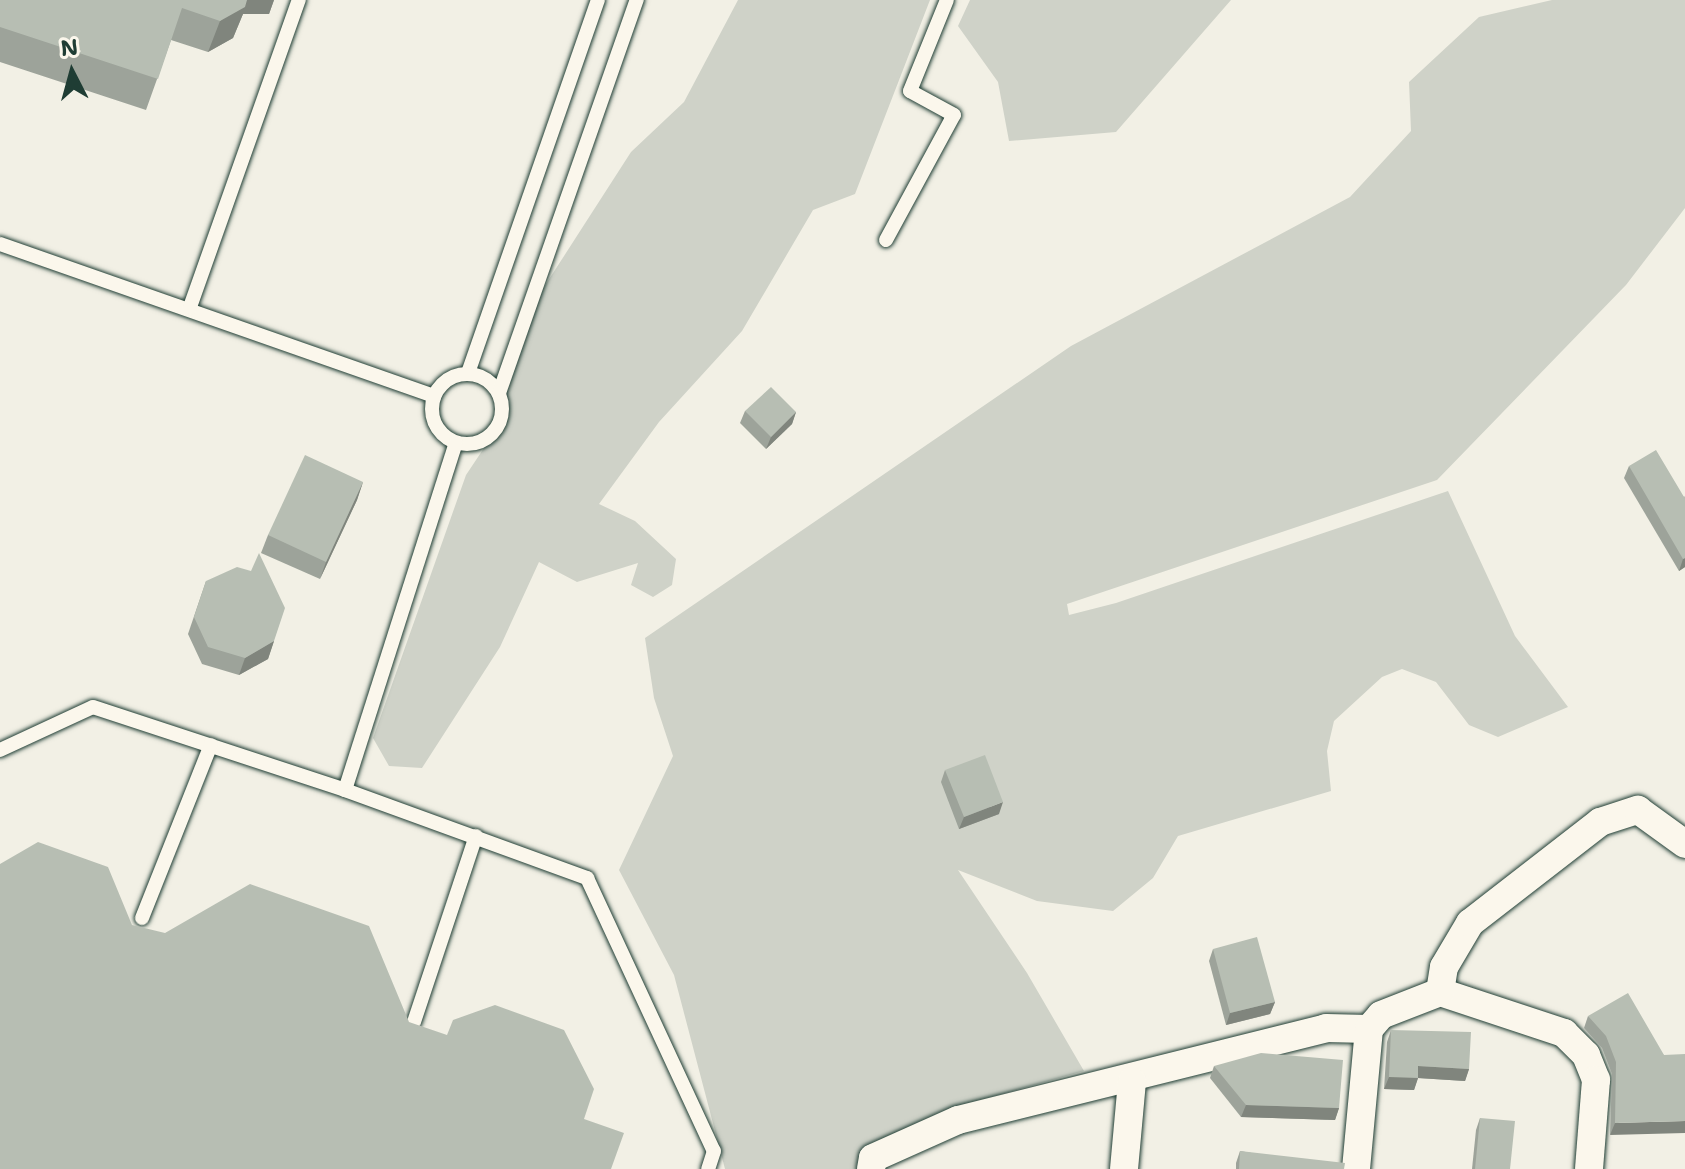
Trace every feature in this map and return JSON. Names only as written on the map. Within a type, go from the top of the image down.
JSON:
[{"type":"street","points":[[1440,992],[1444,967],[1470,923],[1600,822],[1638,810],[1685,844]]},
{"type":"street","points":[[1356,1169],[1369,1029],[1381,1015],[1440,992],[1564,1033],[1586,1055],[1596,1080],[1589,1169]]},
{"type":"street","points":[[871,1169],[873,1158],[958,1120],[1132,1081],[1326,1028],[1369,1029]]},
{"type":"street","points":[[1124,1169],[1132,1081]]},
{"type":"lane","points":[[190,307],[299,0]]},
{"type":"lane","points":[[468,373],[598,0]]},
{"type":"lane","points":[[499,393],[492,383],[468,373],[453,375],[434,396],[435,424],[456,443],[485,440],[496,430],[501,419],[499,393],[637,0]]},
{"type":"lane","points":[[886,240],[954,115],[910,91],[947,0]]},
{"type":"lane","points":[[0,244],[190,307],[434,396]]},
{"type":"lane","points":[[345,790],[456,443]]},
{"type":"lane","points":[[0,750],[93,707],[345,790],[587,878],[714,1151],[708,1169]]},
{"type":"lane","points":[[142,918],[211,745]]},
{"type":"lane","points":[[414,1022],[476,836]]},
{"type":"shaded area","points":[[738,0],[930,0],[855,194],[813,210],[742,331],[659,422],[599,504],[635,521],[676,559],[672,585],[653,597],[631,585],[638,563],[577,582],[539,562],[500,647],[422,768],[389,766],[373,738],[466,475],[496,430],[526,315],[631,152],[684,102]]},
{"type":"shaded area","points":[[970,0],[1231,0],[1116,132],[1009,141],[998,82],[958,26]]},
{"type":"shaded area","points":[[1552,0],[1685,0],[1685,208],[1626,285],[1437,480],[1067,604],[1069,615],[1116,603],[1448,491],[1515,636],[1568,707],[1498,737],[1469,725],[1436,682],[1402,669],[1382,677],[1334,721],[1327,751],[1331,791],[1178,836],[1153,878],[1113,911],[1037,901],[958,870],[1027,973],[1084,1071],[955,1107],[857,1169],[725,1169],[674,975],[619,870],[673,756],[654,698],[645,638],[1071,346],[1350,197],[1411,131],[1409,82],[1479,17]]},
{"type":"building","points":[[0,0],[247,0],[245,7],[220,21],[182,8],[158,79],[0,27]]},
{"type":"building","points":[[771,387],[796,412],[771,437],[745,411]]},
{"type":"building","points":[[1656,450],[1685,496],[1683,559],[1629,466]]},
{"type":"building","points":[[305,455],[363,482],[326,562],[268,535]]},
{"type":"building","points":[[259,553],[285,608],[274,641],[245,658],[208,647],[194,617],[206,581],[237,567],[251,571]]},
{"type":"building","points":[[985,755],[1003,802],[964,817],[945,770]]},
{"type":"building","points":[[38,842],[108,867],[132,925],[165,933],[250,884],[369,926],[409,1022],[447,1035],[453,1020],[495,1005],[564,1030],[594,1089],[584,1119],[624,1133],[611,1169],[0,1169],[0,864]]},
{"type":"building","points":[[1257,937],[1275,1002],[1230,1013],[1213,949]]},
{"type":"building","points":[[1628,993],[1664,1055],[1685,1054],[1685,1121],[1615,1123],[1616,1062],[1606,1036],[1588,1016]]},
{"type":"building","points":[[1391,1030],[1471,1032],[1469,1069],[1418,1066],[1418,1078],[1389,1077]]},
{"type":"building","points":[[1261,1053],[1343,1060],[1339,1108],[1246,1105],[1214,1066]]},
{"type":"building","points":[[1480,1118],[1515,1121],[1510,1169],[1475,1169]]},
{"type":"building","points":[[1240,1151],[1345,1163],[1344,1169],[1239,1169]]}]
